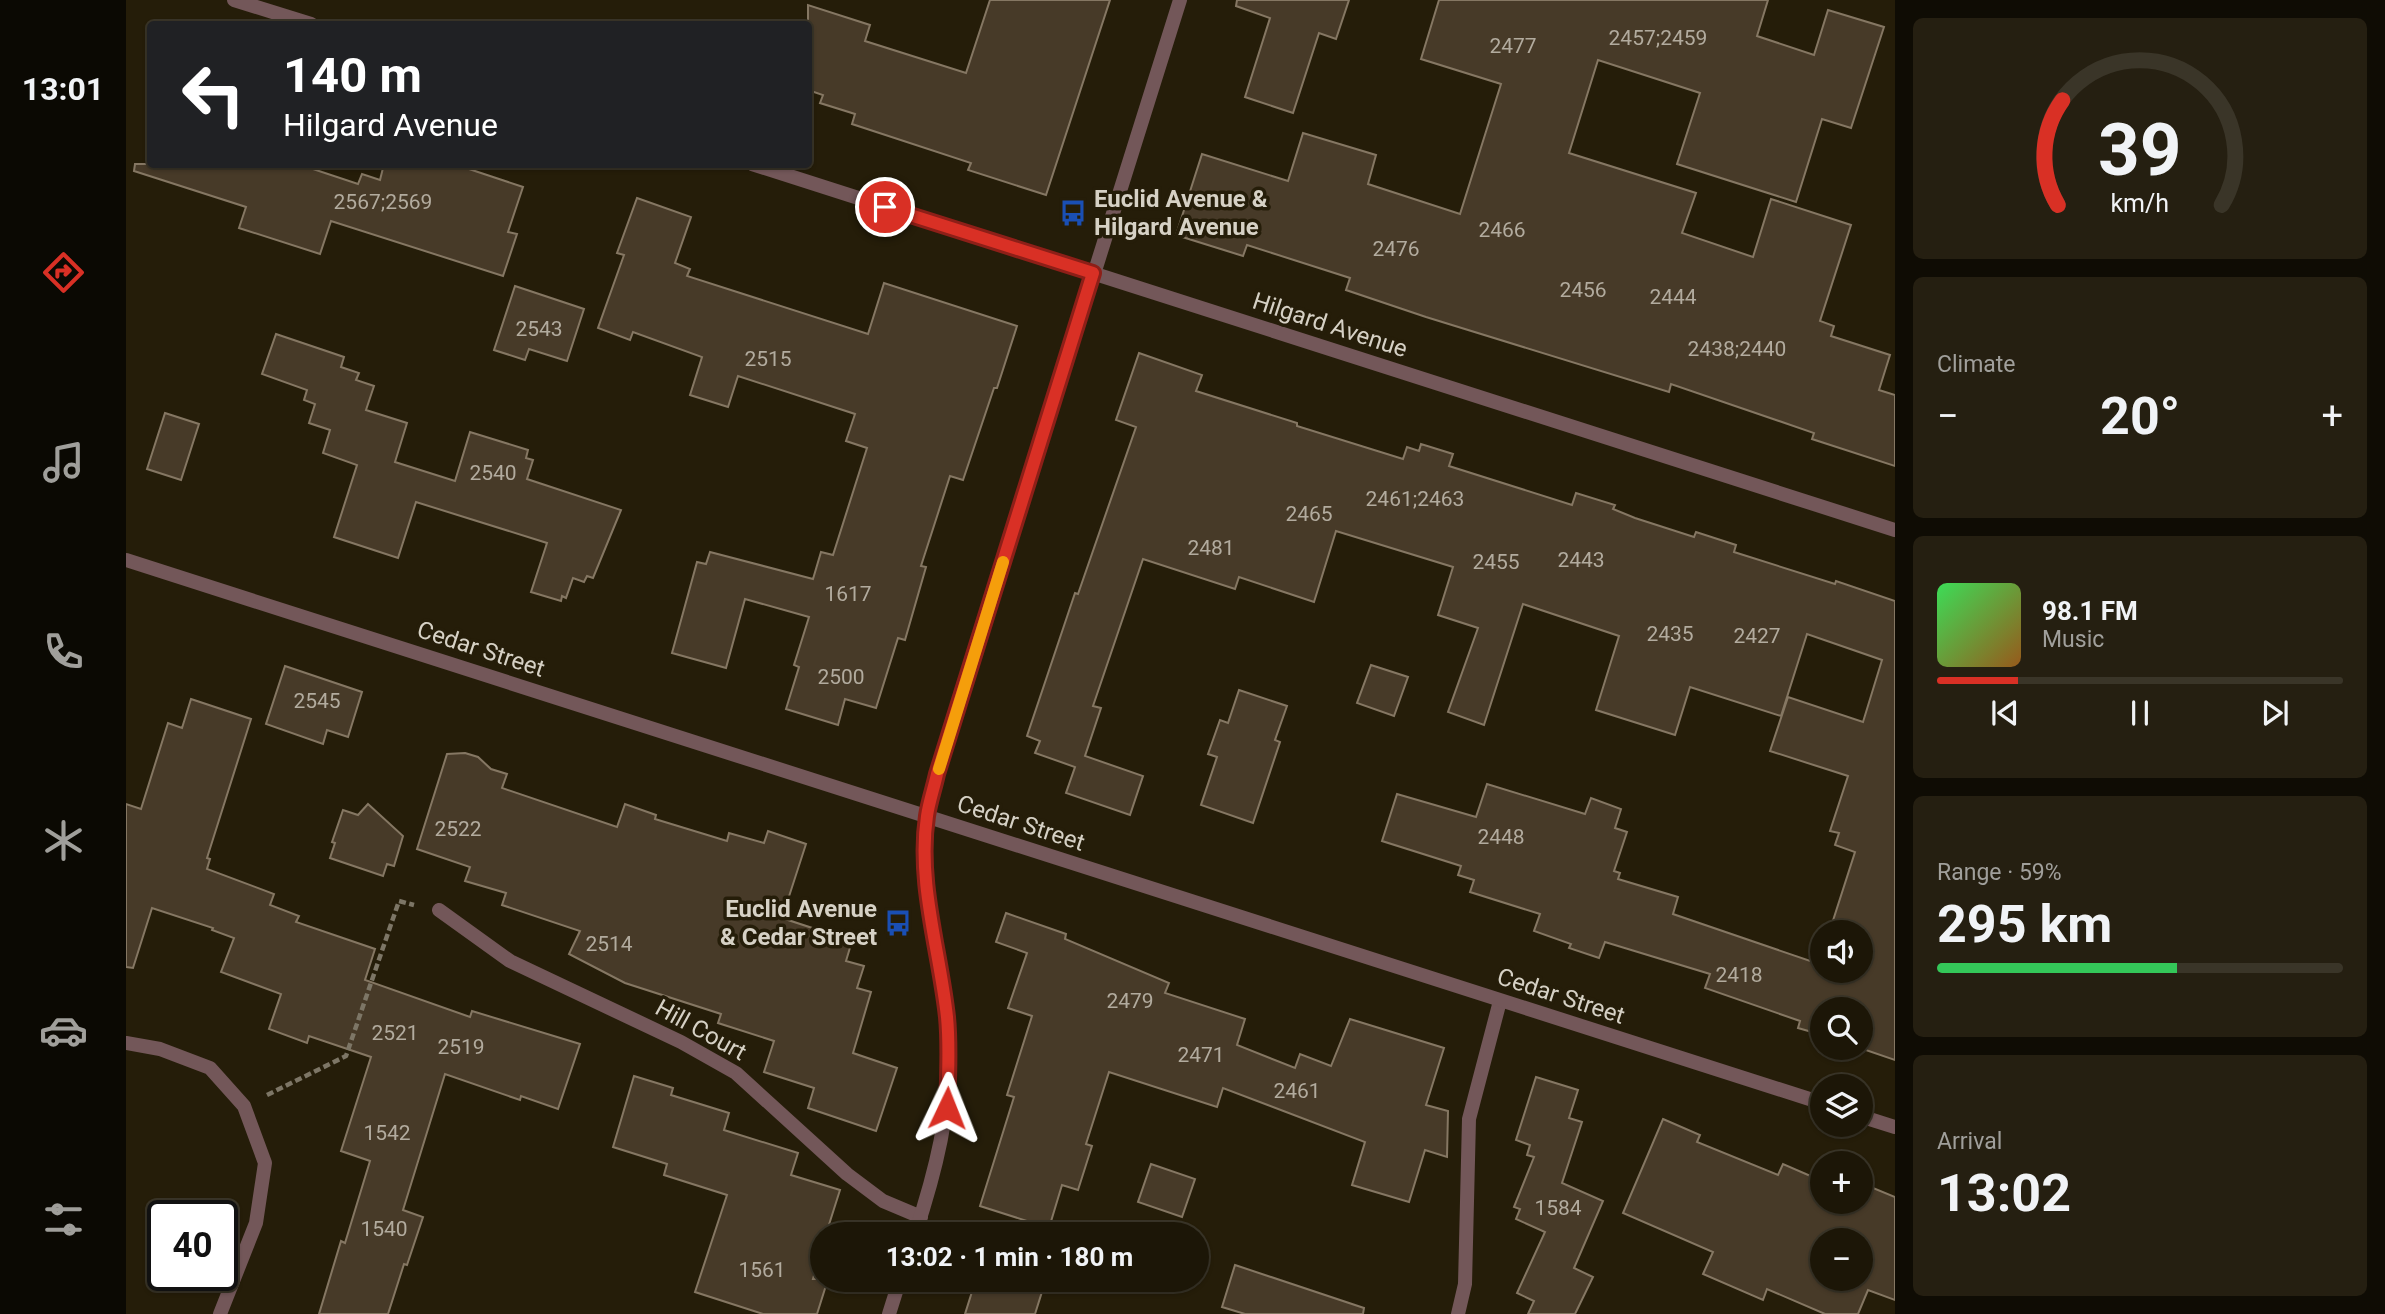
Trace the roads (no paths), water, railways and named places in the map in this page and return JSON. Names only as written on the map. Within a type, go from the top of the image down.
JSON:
[{"type":"street","points":[[234,0],[301,21]]},
{"type":"street","points":[[919,1222],[947,1108],[949,1047],[930,919],[926,859],[927,816],[937,774],[1180,0]]},
{"type":"street","name":"Hilgard Avenue","points":[[765,168],[1895,530]]},
{"type":"street","name":"Cedar Street","points":[[126,560],[1810,1099]]},
{"type":"street","name":"Hill Court","points":[[439,910],[510,961],[681,1042],[736,1073],[847,1174],[883,1201],[921,1217]]},
{"type":"street","points":[[1458,1314],[1465,1284],[1469,1119],[1500,1001]]},
{"type":"street","points":[[126,1043],[160,1049],[210,1068],[244,1106],[265,1163],[256,1223],[220,1314]]},
{"type":"street","points":[[1873,1120],[1895,1127]]},
{"type":"street","points":[[889,1314],[896,1292]]},
{"type":"place","name":"Euclid Avenue & Hilgard Avenue","points":[[1073,213]]},
{"type":"place","name":"Euclid Avenue & Cedar Street","points":[[898,923]]}]
